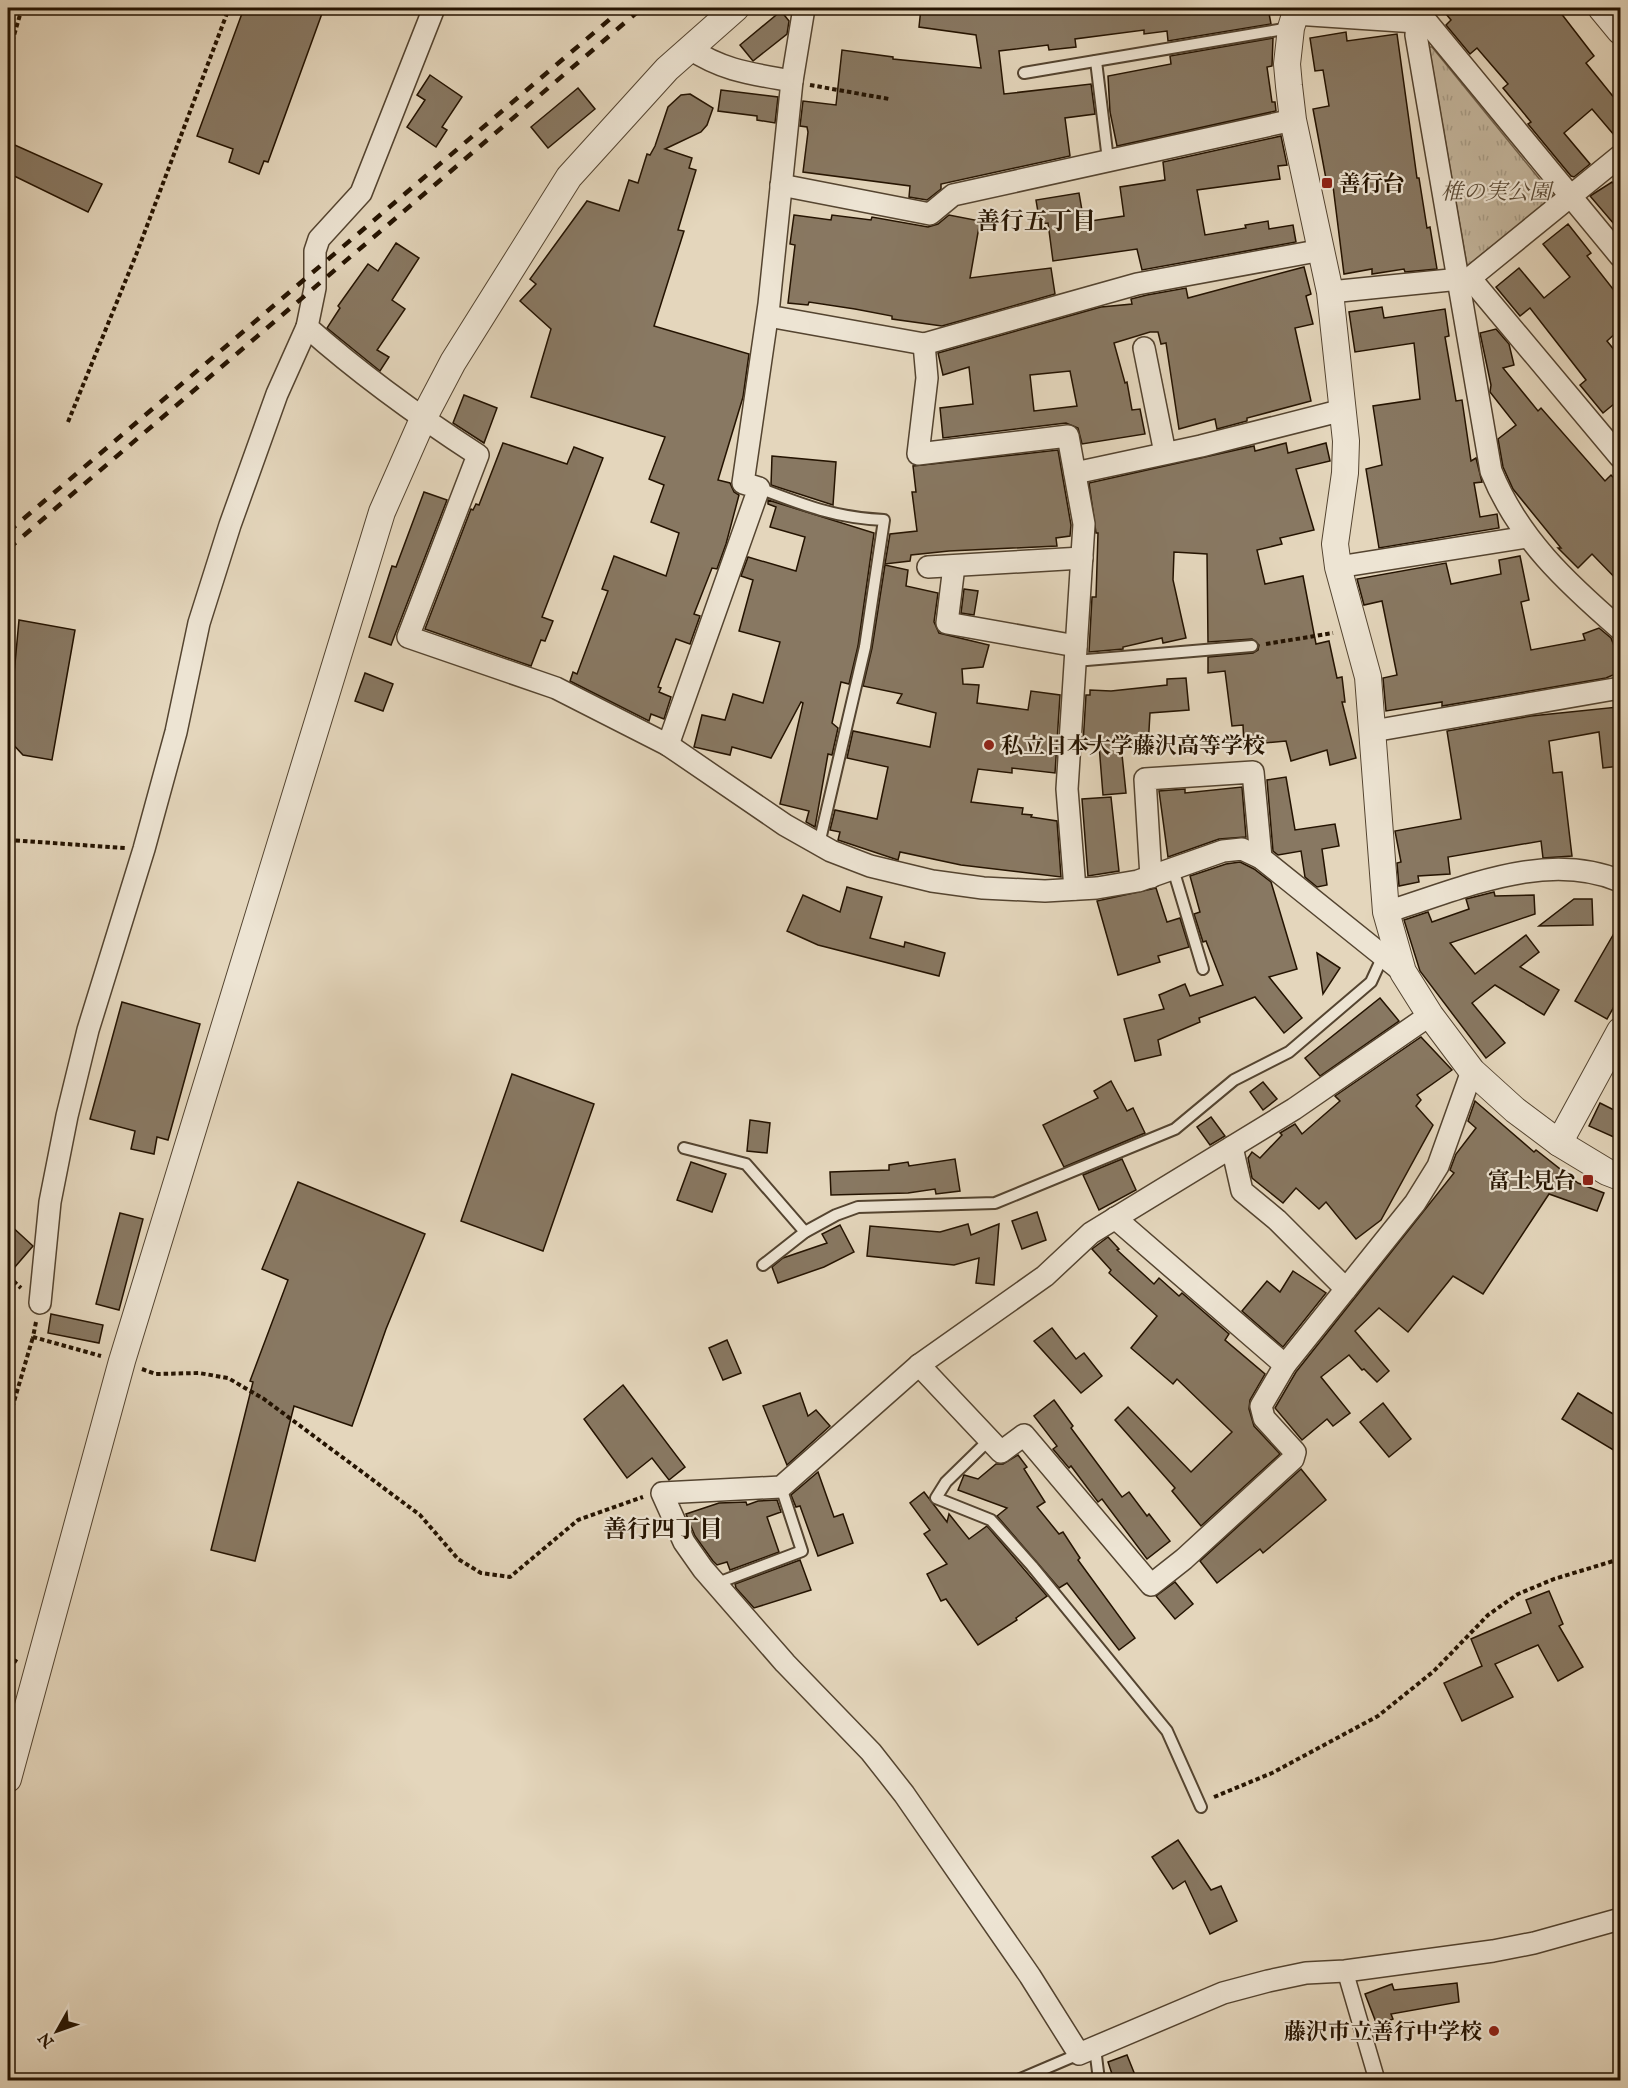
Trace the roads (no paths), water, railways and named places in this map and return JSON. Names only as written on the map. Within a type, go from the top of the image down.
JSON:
[{"type":"street","points":[[40,1303],[50,1202],[67,1116],[92,1019],[144,849],[176,732],[199,623],[213,574],[277,394],[307,327],[315,288],[315,251],[319,239],[361,193],[433,8]]},
{"type":"street","points":[[8,1779],[122,1361],[382,512],[423,419],[453,362],[569,177],[618,120],[689,48],[736,8]]},
{"type":"street","points":[[668,746],[759,488],[743,483],[768,316],[792,81],[804,8]]},
{"type":"street","points":[[1601,8],[1620,31]]},
{"type":"street","points":[[1417,13],[1294,17],[1287,64],[1293,120],[1330,292],[1343,410],[1346,473],[1335,544],[1338,567],[1357,629],[1368,677],[1386,912],[1403,972],[1430,1015],[1472,1071],[1515,1110],[1559,1143],[1607,1172],[1620,1177]]},
{"type":"street","points":[[1417,13],[1620,256]]},
{"type":"street","points":[[1417,13],[1419,57],[1464,278],[1491,471],[1504,502],[1527,537],[1578,592],[1620,629]]},
{"type":"street","points":[[689,48],[711,63],[733,71],[792,81]]},
{"type":"street","points":[[781,185],[930,214],[953,195],[1293,120]]},
{"type":"street","points":[[1330,292],[1464,278],[1571,199],[1620,156]]},
{"type":"street","points":[[768,316],[924,344],[1137,284],[1322,250]]},
{"type":"street","points":[[1464,278],[1620,457]]},
{"type":"street","points":[[307,327],[339,355],[423,419],[478,455],[408,637],[556,688],[668,746],[785,825],[819,844],[870,866],[932,880],[983,888],[1045,891],[1097,888],[1151,877],[1223,851],[1242,849],[1261,858],[1382,958],[1403,972]]},
{"type":"street","points":[[924,344],[927,378],[918,454],[1068,436],[1084,524],[1067,789],[1075,889]]},
{"type":"street","points":[[1144,348],[1164,453]]},
{"type":"street","points":[[1075,473],[1343,410]]},
{"type":"street","points":[[1338,567],[1527,537]]},
{"type":"street","points":[[928,567],[1082,558]]},
{"type":"street","points":[[954,566],[947,623],[1076,653]]},
{"type":"street","points":[[1373,731],[1620,688]]},
{"type":"street","points":[[1151,877],[1145,779],[1253,772],[1261,858]]},
{"type":"street","points":[[1386,912],[1532,869],[1574,869],[1620,881]]},
{"type":"street","points":[[1430,1015],[1294,1109],[1090,1233],[1045,1276],[919,1365],[781,1487],[662,1492],[684,1542],[715,1584],[785,1663],[871,1752],[904,1794],[1030,1976],[1087,2051],[1223,1993],[1306,1973],[1345,1971],[1493,1952],[1534,1944],[1620,1919]]},
{"type":"street","points":[[1559,1143],[1620,1031]]},
{"type":"street","points":[[919,1365],[1001,1452],[1024,1435],[1151,1585],[1184,1559],[1293,1459],[1295,1452],[1264,1418],[1261,1406],[1285,1365],[1415,1203],[1438,1166],[1472,1071]]},
{"type":"street","points":[[1232,1147],[1242,1191],[1277,1220],[1346,1289]]},
{"type":"street","points":[[1115,1218],[1285,1365]]},
{"type":"street","points":[[1345,1971],[1377,2080]]},
{"type":"lane","points":[[1024,73],[1096,61],[1294,17]]},
{"type":"lane","points":[[1096,61],[1108,160]]},
{"type":"lane","points":[[759,488],[819,512],[852,519],[884,520],[865,647],[819,844]]},
{"type":"lane","points":[[1076,653],[1252,646]]},
{"type":"lane","points":[[1173,869],[1203,969]]},
{"type":"lane","points":[[763,1265],[805,1232],[836,1215],[858,1207],[995,1203],[1175,1129],[1233,1080],[1289,1052],[1371,982],[1382,958]]},
{"type":"lane","points":[[684,1148],[746,1164],[805,1232]]},
{"type":"lane","points":[[989,1440],[946,1482],[936,1498],[991,1520],[1032,1566],[1167,1731],[1201,1807]]},
{"type":"lane","points":[[715,1584],[802,1551],[781,1487]]},
{"type":"lane","points":[[1018,2080],[1087,2051],[1099,2080]]},
{"type":"railway","points":[[8,532],[623,8]]},
{"type":"railway","points":[[8,549],[642,8]]},
{"type":"place","name":"善行台","points":[[1327,183]]},
{"type":"place","name":"私立日本大学藤沢高等学校","points":[[989,745]]},
{"type":"place","name":"富士見台","points":[[1588,1180]]},
{"type":"place","name":"藤沢市立善行中学校","points":[[1494,2031]]},
{"type":"district","name":"善行五丁目","points":[[1036,221]]},
{"type":"district","name":"善行四丁目","points":[[663,1529]]},
{"type":"park label","name":"椎の実公園","points":[[1496,191]]}]
